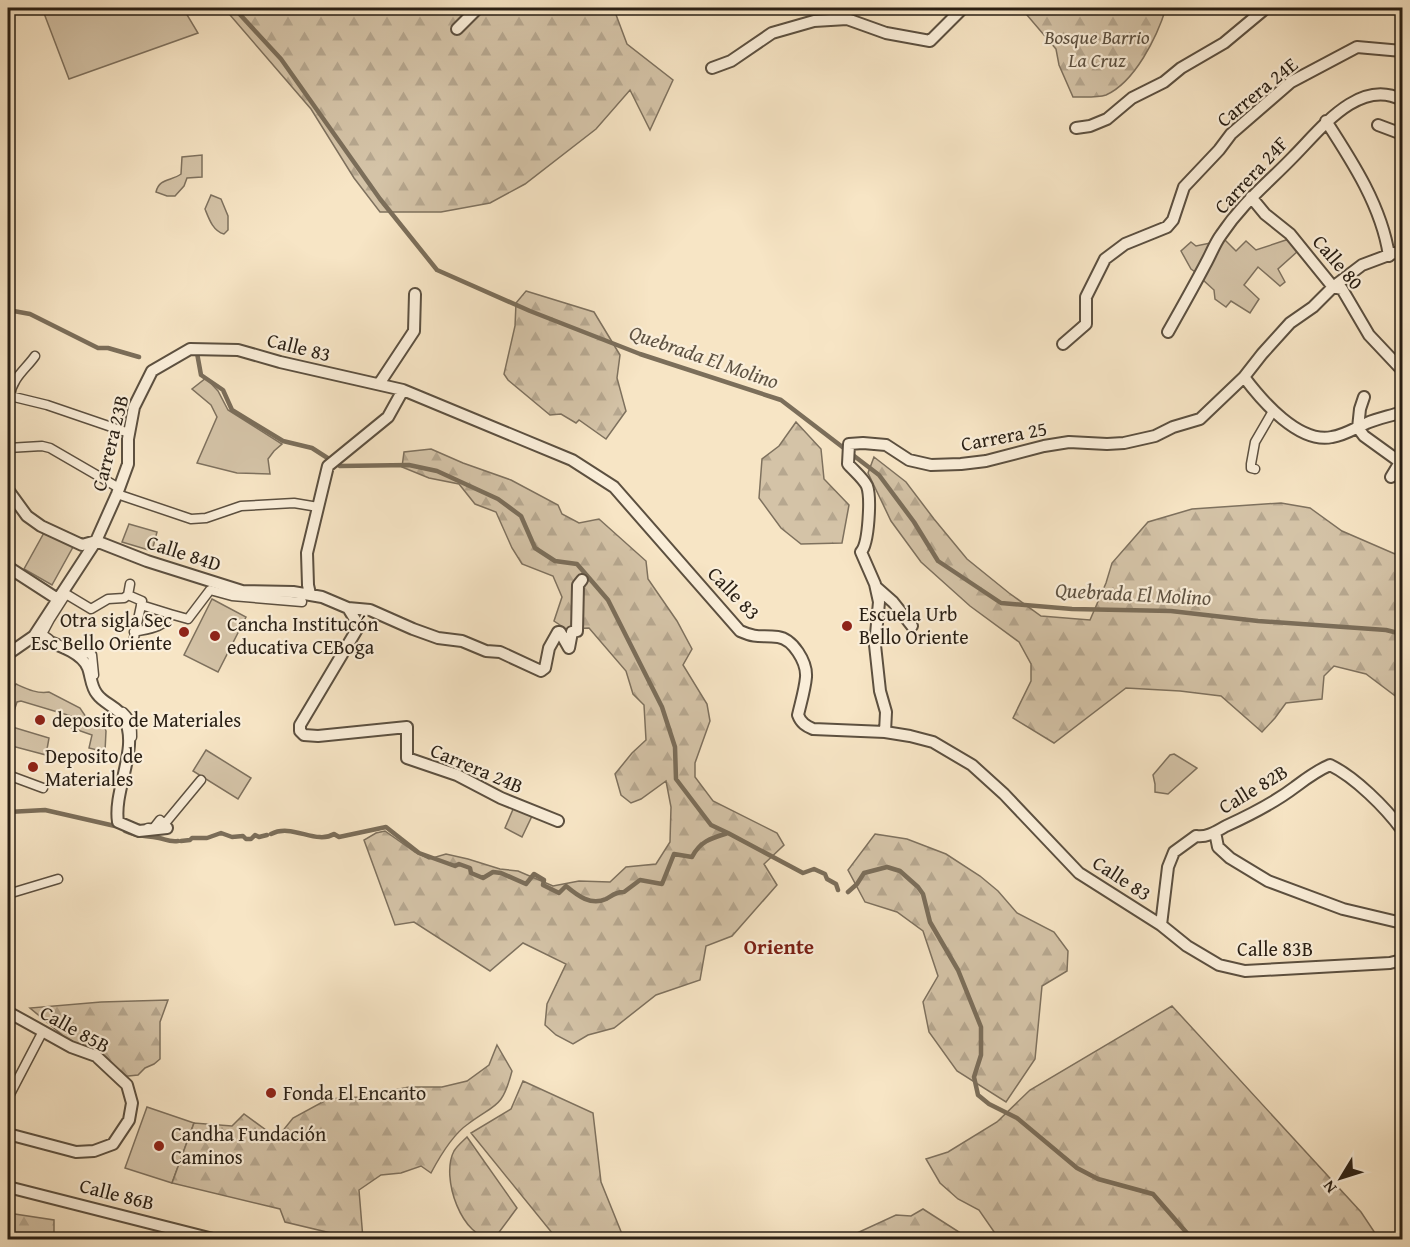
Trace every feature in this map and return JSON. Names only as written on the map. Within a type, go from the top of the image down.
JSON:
[{"type":"street","points":[[457,29],[478,8]]},
{"type":"street","points":[[712,68],[731,61],[772,33],[814,21],[847,19],[886,33],[930,41],[963,8]]},
{"type":"street","points":[[1076,128],[1090,126],[1107,118],[1132,98],[1164,82],[1181,68],[1224,43],[1266,8]]},
{"type":"street","name":"Carrera 24E","points":[[1063,344],[1086,324],[1086,297],[1106,259],[1125,244],[1167,227],[1173,220],[1184,187],[1231,134],[1292,82],[1357,47],[1402,51]]},
{"type":"street","name":"Carrera 24F","points":[[1168,332],[1220,236],[1251,197],[1294,156],[1326,120],[1358,100],[1375,94],[1389,94],[1402,100]]},
{"type":"street","points":[[1326,120],[1365,185],[1383,229],[1389,255]]},
{"type":"street","points":[[1378,124],[1402,134]]},
{"type":"street","name":"Calle 80","points":[[1251,197],[1265,214],[1290,234],[1333,287],[1342,290],[1369,335],[1402,370]]},
{"type":"street","name":"Carrera 25","points":[[885,732],[886,712],[880,691],[876,645],[879,602],[876,587],[861,552],[868,535],[869,495],[866,484],[848,464],[849,444],[886,445],[909,460],[931,465],[986,461],[1069,442],[1124,443],[1155,436],[1173,427],[1200,419],[1244,377],[1290,323],[1313,307],[1333,287],[1362,265],[1389,255],[1402,254]]},
{"type":"street","points":[[379,384],[414,331],[416,294]]},
{"type":"street","name":"Carrera 23B","points":[[8,654],[34,636],[96,541],[128,464],[129,434],[134,407],[152,371],[190,349],[238,350]]},
{"type":"street","name":"Calle 83","points":[[238,350],[403,390],[572,460],[614,488],[740,631],[754,637],[780,637],[791,643],[799,655],[806,674],[798,715],[801,721],[813,729],[885,732],[910,735],[933,742],[972,765],[1004,794],[1079,873],[1161,925]]},
{"type":"street","points":[[35,356],[15,379],[9,396],[47,405],[129,434]]},
{"type":"street","points":[[1244,377],[1273,411],[1305,434],[1317,438],[1330,438],[1368,422],[1402,412]]},
{"type":"street","points":[[141,605],[188,619],[210,590],[232,596],[306,598],[307,553],[328,466],[388,417],[403,390]]},
{"type":"street","points":[[1364,398],[1358,428],[1364,436],[1400,462],[1391,477]]},
{"type":"street","points":[[1255,469],[1251,468],[1251,464],[1255,442],[1273,411]]},
{"type":"street","points":[[8,448],[42,446],[51,448],[118,491],[191,519],[206,518],[241,506],[294,503],[318,507]]},
{"type":"street","name":"Calle 84D","points":[[8,490],[27,516],[41,526],[82,545],[96,541],[147,561],[242,591],[306,598],[348,608],[370,610],[438,638],[462,640],[486,651],[500,652],[541,671],[545,668],[549,648],[558,632],[569,648],[572,632],[577,631],[578,585],[582,580]]},
{"type":"street","points":[[8,567],[59,600]]},
{"type":"street","points":[[130,584],[128,595],[124,598],[108,599],[91,609],[66,594],[42,634],[92,656],[93,673],[99,692],[130,719],[133,726],[131,750],[119,805],[122,819],[128,824],[153,829],[160,820],[164,827]]},
{"type":"street","points":[[876,587],[893,602],[912,626]]},
{"type":"street","points":[[128,595],[142,601],[134,635],[159,627],[169,619],[170,614]]},
{"type":"street","name":"Carrera 24B","points":[[348,608],[359,626],[300,725],[300,731],[304,735],[318,736],[407,727],[406,758],[457,775],[501,798],[558,821]]},
{"type":"street","points":[[34,636],[80,658],[87,666],[94,692],[124,716],[128,728],[128,751],[119,791],[116,814],[118,822],[139,831],[164,827],[201,780]]},
{"type":"street","name":"Calle 82B","points":[[1161,925],[1168,867],[1174,852],[1196,836],[1200,837],[1215,832],[1248,817],[1314,772],[1330,765],[1342,770],[1402,830]]},
{"type":"street","points":[[8,775],[43,788]]},
{"type":"street","points":[[1215,832],[1218,847],[1230,858],[1268,881],[1343,909],[1402,923]]},
{"type":"street","points":[[8,894],[58,879]]},
{"type":"street","name":"Calle 83B","points":[[1161,925],[1187,946],[1219,965],[1245,971],[1380,964],[1402,960]]},
{"type":"street","name":"Calle 85B","points":[[8,1014],[71,1047],[96,1056],[127,1084],[132,1103],[129,1120],[113,1144],[94,1151],[76,1152],[8,1134]]},
{"type":"street","points":[[8,1098],[43,1031]]},
{"type":"street","name":"Calle 86B","points":[[8,1186],[217,1239]]},
{"type":"green space","points":[[42,8],[183,8],[198,33],[69,79]]},
{"type":"green space","points":[[224,8],[551,8],[557,11],[615,12],[627,44],[673,80],[650,130],[630,90],[596,129],[525,184],[490,203],[441,212],[380,212],[354,178],[311,109]]},
{"type":"green space","name":"Bosque Barrio La Cruz","points":[[1021,8],[1166,8],[1144,57],[1117,89],[1098,97],[1073,97],[1059,65],[1056,49]]},
{"type":"green space","points":[[202,155],[202,177],[187,178],[184,186],[175,196],[156,192],[160,184],[181,174],[182,157]]},
{"type":"green space","points":[[211,195],[221,199],[228,216],[228,230],[224,234],[214,227],[205,209]]},
{"type":"green space","points":[[1224,239],[1236,251],[1246,241],[1256,250],[1289,239],[1298,251],[1278,269],[1285,282],[1280,286],[1258,267],[1244,285],[1259,299],[1250,313],[1231,301],[1226,307],[1215,299],[1214,290],[1202,279]]},
{"type":"green space","points":[[1191,242],[1196,246],[1215,242],[1198,274],[1191,269],[1181,251]]},
{"type":"green space","points":[[526,291],[594,312],[620,355],[617,378],[626,411],[606,439],[579,420],[576,423],[561,414],[550,415],[508,380],[504,374],[515,326],[516,303]]},
{"type":"green space","points":[[206,378],[218,391],[228,410],[282,444],[268,459],[270,474],[237,473],[197,463],[217,417],[211,405],[192,389]]},
{"type":"green space","points":[[796,422],[821,449],[824,479],[849,505],[842,543],[801,544],[781,528],[759,498],[762,459],[779,446]]},
{"type":"green space","points":[[431,449],[511,480],[558,505],[562,514],[579,523],[599,519],[646,561],[648,579],[677,621],[692,649],[683,665],[707,704],[710,721],[695,763],[695,777],[713,801],[777,833],[784,845],[764,864],[777,885],[732,936],[706,946],[700,980],[656,995],[614,1028],[588,1035],[573,1044],[556,1035],[545,1025],[547,1004],[566,964],[523,943],[490,971],[414,922],[395,925],[364,840],[385,831],[429,859],[446,854],[500,869],[518,871],[553,886],[579,881],[610,882],[626,867],[656,864],[670,842],[671,807],[666,781],[641,799],[631,803],[621,795],[615,774],[646,740],[644,705],[633,694],[626,671],[589,628],[566,629],[554,621],[562,597],[553,576],[522,564],[496,512],[475,504],[459,484],[429,478],[402,467],[404,452]]},
{"type":"green space","points":[[874,457],[906,482],[967,559],[1041,616],[1090,620],[1112,563],[1148,522],[1192,509],[1281,503],[1310,508],[1342,531],[1402,557],[1402,701],[1366,674],[1334,666],[1324,676],[1322,699],[1286,703],[1262,732],[1221,696],[1126,688],[1054,743],[1013,718],[1031,681],[1031,664],[1019,642],[970,606],[921,562],[891,521],[868,473]]},
{"type":"green space","points":[[129,524],[157,532],[152,551],[122,542]]},
{"type":"green space","points":[[45,531],[73,547],[52,585],[24,569]]},
{"type":"green space","name":"Cancha Institucón educativa CEBoga","points":[[212,599],[246,617],[218,672],[184,655]]},
{"type":"green space","points":[[16,684],[36,692],[49,692],[80,708],[90,723],[94,724],[101,717],[106,731],[105,752],[89,748],[92,735],[69,727],[71,716],[21,701],[17,702],[9,726],[49,738],[46,755],[8,745],[8,687],[14,687]]},
{"type":"green space","points":[[206,750],[251,778],[238,799],[193,771]]},
{"type":"green space","points":[[1174,754],[1197,768],[1168,794],[1155,792],[1153,775],[1170,755]]},
{"type":"green space","points":[[514,807],[532,816],[522,837],[505,828]]},
{"type":"green space","points":[[875,834],[907,839],[946,854],[980,876],[998,891],[1017,913],[1054,932],[1068,951],[1067,971],[1042,986],[1035,1059],[1006,1102],[957,1071],[929,1032],[923,1002],[938,976],[923,931],[897,912],[865,902],[848,870]]},
{"type":"green space","points":[[168,1000],[160,1022],[160,1059],[138,1075],[119,1077],[69,1046],[61,1034],[30,1008],[101,1002]]},
{"type":"green space","points":[[1172,1006],[1361,1212],[1379,1239],[999,1239],[979,1210],[958,1199],[940,1183],[926,1159],[948,1152],[997,1122],[1030,1090]]},
{"type":"green space","points":[[497,1045],[512,1071],[501,1099],[457,1134],[442,1153],[431,1173],[421,1166],[401,1173],[381,1175],[359,1190],[363,1239],[285,1222],[280,1209],[172,1183],[194,1123],[232,1126],[244,1114],[277,1138],[293,1118],[328,1099],[360,1097],[409,1087],[442,1087],[467,1081],[489,1065]]},
{"type":"green space","points":[[523,1081],[593,1113],[601,1182],[624,1239],[557,1239],[471,1133],[511,1109]]},
{"type":"green space","name":"Candha Fundación Caminos","points":[[147,1107],[194,1123],[172,1183],[125,1168]]},
{"type":"green space","points":[[467,1137],[517,1208],[494,1239],[483,1237],[472,1229],[457,1205],[452,1191],[450,1162],[458,1145]]},
{"type":"green space","points":[[923,1209],[962,1234],[980,1239],[844,1239],[896,1215],[911,1216]]},
{"type":"green space","points":[[8,1213],[54,1220],[54,1239],[8,1239]]},
{"type":"waterway","name":"Quebrada El Molino","points":[[234,8],[281,59],[380,199],[437,270],[530,311],[640,354],[781,400],[879,475],[914,522],[938,561],[1001,603],[1072,609],[1171,611],[1258,621],[1386,630],[1402,634]]},
{"type":"waterway","points":[[8,310],[30,314],[98,348],[108,348],[139,357]]},
{"type":"waterway","points":[[197,353],[201,375],[223,390],[232,410],[283,441],[312,448],[340,466],[409,465],[437,471],[498,499],[521,516],[535,548],[555,561],[577,564],[608,600],[662,707],[675,747],[676,779],[711,825],[728,833]]},
{"type":"waterway","points":[[8,812],[45,810],[115,826]]},
{"type":"waterway","points":[[271,834],[287,831],[320,837],[334,834],[339,837],[386,827],[419,853],[455,866],[459,864],[470,868],[471,873],[483,878],[493,872],[501,873],[526,884],[534,874],[544,880],[543,885],[559,893],[566,886],[590,901],[600,901],[624,892],[640,880],[662,884],[674,854],[692,857],[703,844],[728,833],[803,873],[814,869],[825,874],[827,879],[836,884],[838,890]]},
{"type":"waterway","points":[[125,831],[139,836],[178,841]]},
{"type":"waterway","points":[[181,841],[207,838],[221,833],[232,837],[243,836],[246,839],[251,839],[255,835],[259,837],[267,835]]},
{"type":"waterway","points":[[848,892],[864,873],[887,867],[900,871],[918,887],[923,894],[930,922],[958,970],[981,1027],[981,1055],[974,1077],[978,1095],[989,1104],[1017,1118],[1077,1168],[1098,1179],[1153,1194],[1193,1240]]},
{"type":"place","name":"Escuela Urb Bello Oriente","points":[[847,626]]},
{"type":"place","name":"Otra sigla Sec Esc Bello Oriente","points":[[184,632]]},
{"type":"place","name":"Cancha Institucón educativa CEBoga","points":[[215,636]]},
{"type":"place","name":"deposito de Materiales","points":[[40,720]]},
{"type":"place","name":"Deposito de Materiales","points":[[33,767]]},
{"type":"place","name":"Fonda El Encanto","points":[[271,1093]]},
{"type":"place","name":"Candha Fundación Caminos","points":[[159,1146]]},
{"type":"district","name":"Oriente","points":[[779,947]]}]
